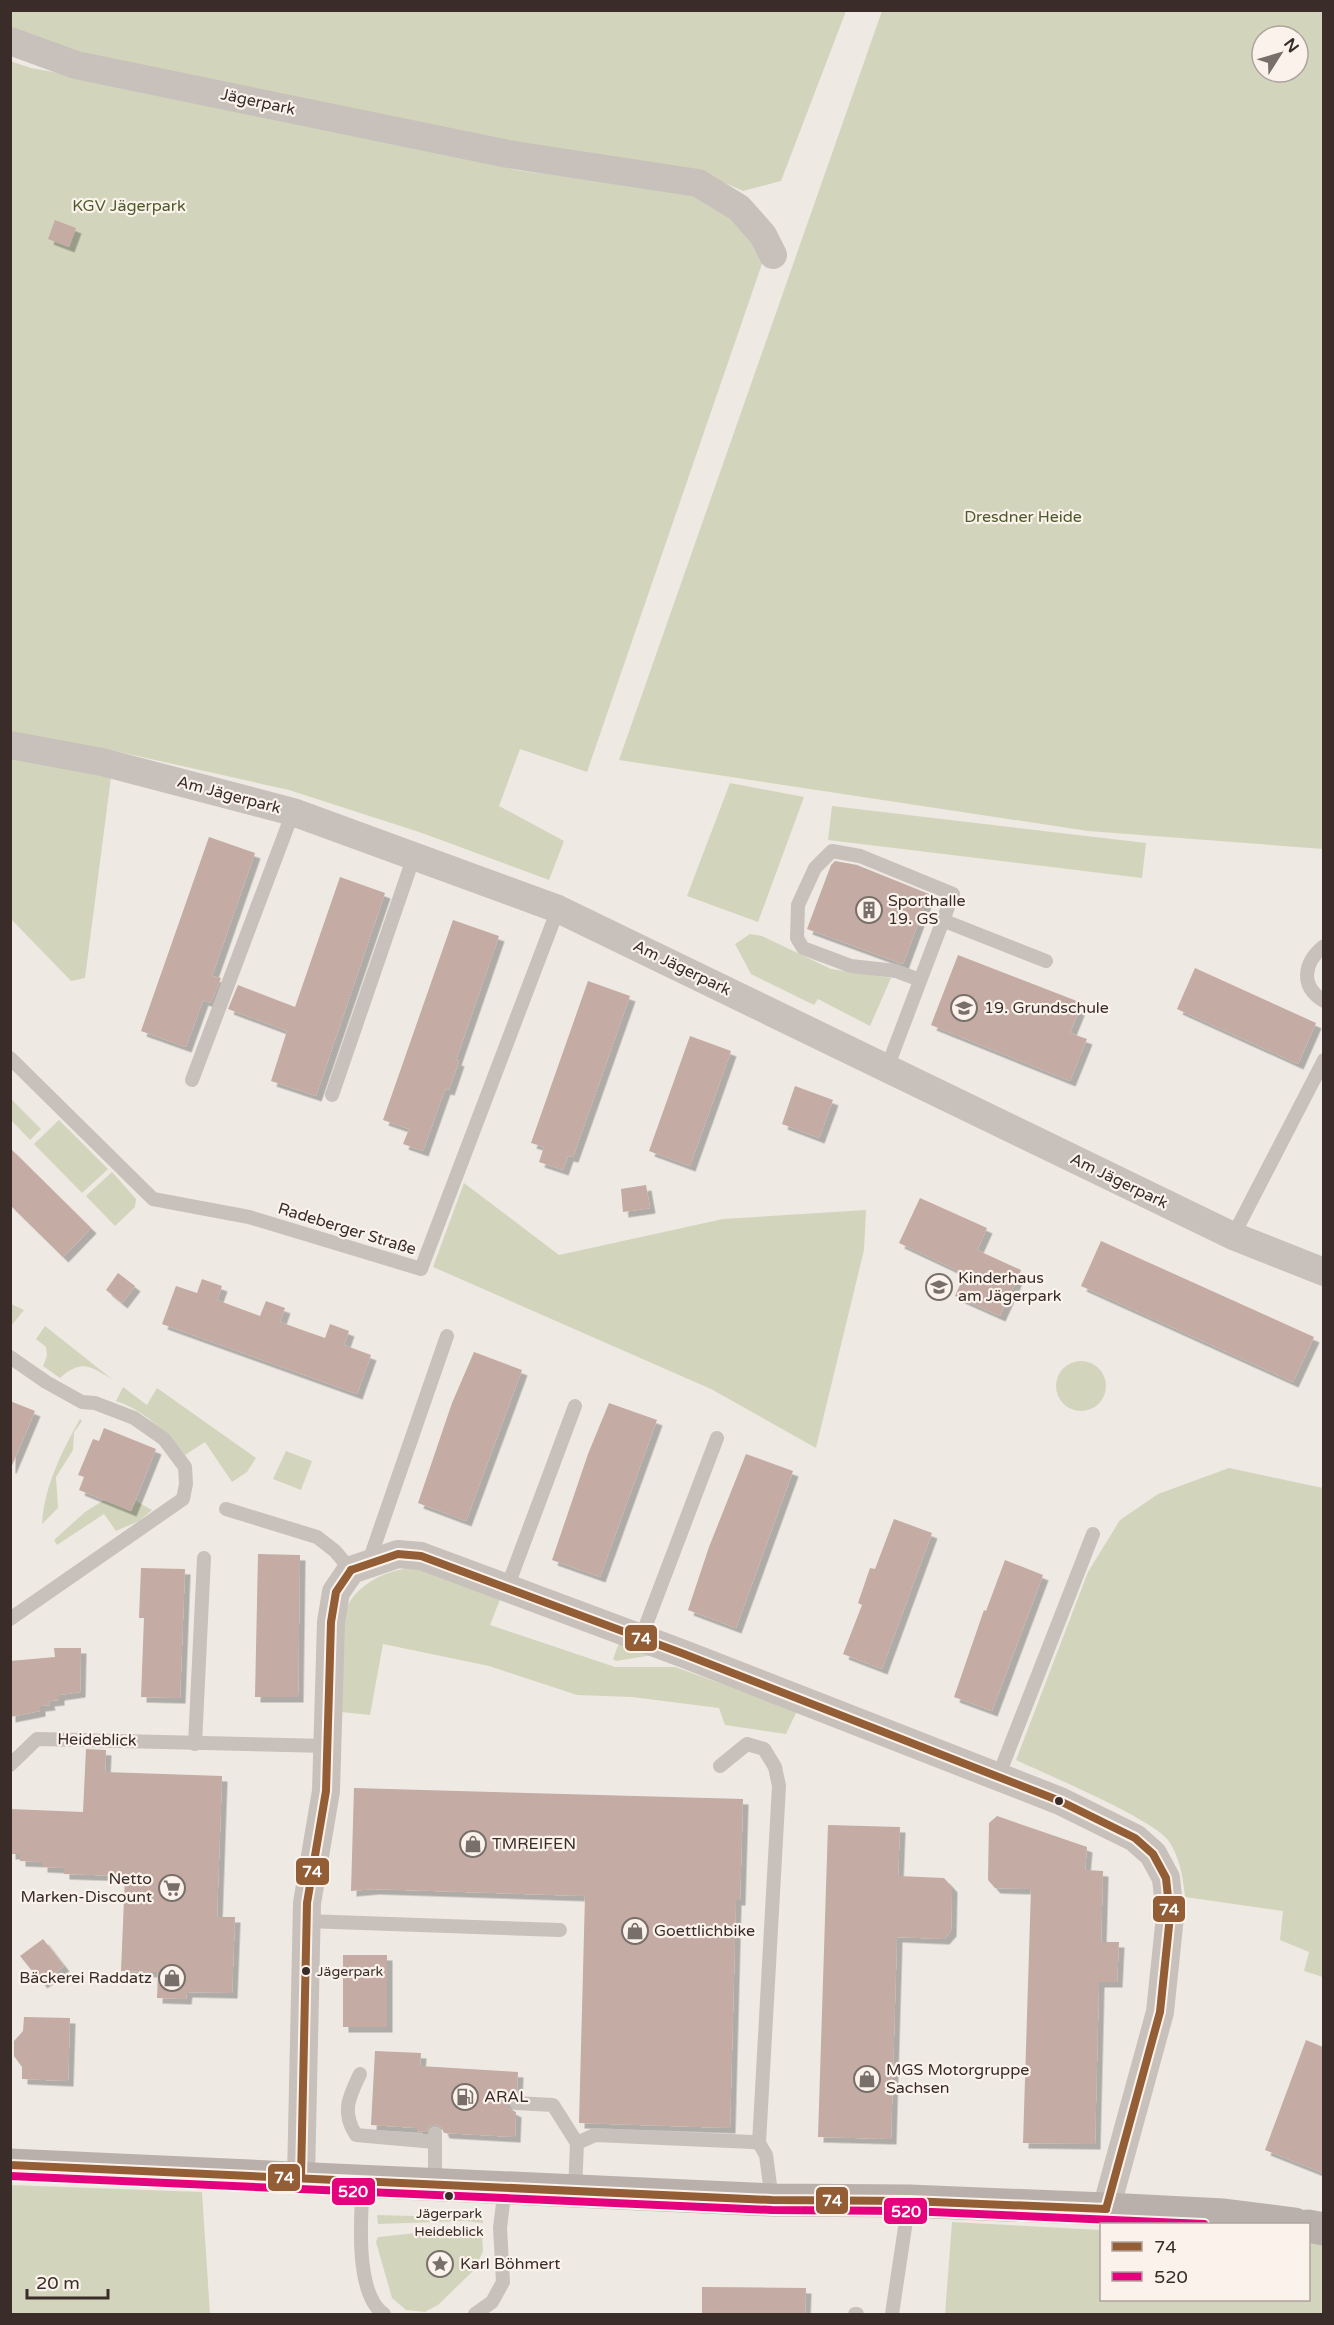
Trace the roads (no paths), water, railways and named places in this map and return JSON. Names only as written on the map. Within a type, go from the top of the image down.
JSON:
[{"type":"main road","points":[[10,2165],[772,2200],[909,2201],[1106,2209],[1224,2215],[1287,2223]]},
{"type":"street","name":"Jägerpark","points":[[10,41],[76,65],[508,154],[698,183],[739,208],[762,235],[773,255]]},
{"type":"street","name":"Am Jägerpark","points":[[10,745],[102,762],[293,812],[558,909],[1233,1236],[1323,1272]]},
{"type":"street","points":[[301,2178],[306,1921],[326,1791],[331,1622],[336,1592],[359,1567],[398,1554],[421,1556],[641,1638],[998,1777],[1079,1810],[1135,1838],[1153,1854],[1166,1878],[1170,1916],[1160,2012],[1106,2209]]},
{"type":"lane","points":[[192,1080],[293,812]]},
{"type":"lane","points":[[887,1068],[953,894],[904,872],[839,850],[832,851],[815,868],[798,905],[797,938],[803,948],[851,966],[896,971],[920,980]]},
{"type":"lane","points":[[332,1095],[414,856]]},
{"type":"lane","name":"Radeberger Straße","points":[[10,1058],[153,1199],[249,1217],[421,1269],[558,909]]},
{"type":"lane","points":[[942,920],[1046,961]]},
{"type":"lane","points":[[1323,945],[1313,955],[1305,970],[1309,988],[1323,1001]]},
{"type":"lane","points":[[1233,1236],[1323,1060]]},
{"type":"lane","points":[[226,1509],[317,1538],[359,1567],[447,1336]]},
{"type":"lane","points":[[10,1357],[41,1379],[73,1397],[134,1418],[164,1439],[185,1467],[186,1484],[183,1499],[10,1618]]},
{"type":"lane","points":[[507,1588],[575,1406]]},
{"type":"lane","points":[[641,1638],[717,1438]]},
{"type":"lane","points":[[998,1777],[1093,1534]]},
{"type":"lane","points":[[195,1744],[204,1558]]},
{"type":"lane","name":"Heideblick","points":[[10,1765],[37,1739],[327,1746]]},
{"type":"lane","points":[[720,1766],[747,1744],[764,1749],[775,1767],[779,1786],[759,2143],[766,2155],[772,2200]]},
{"type":"lane","points":[[306,1921],[560,1930]]},
{"type":"lane","points":[[360,2074],[346,2104],[349,2124],[356,2135],[435,2137],[435,2184]]},
{"type":"lane","points":[[516,2103],[553,2105],[577,2144],[575,2191]]},
{"type":"lane","points":[[577,2144],[595,2135],[759,2143]]},
{"type":"lane","points":[[363,2181],[360,2231],[368,2291],[384,2314]]},
{"type":"lane","points":[[475,2314],[492,2301],[503,2282],[500,2228],[505,2187]]},
{"type":"lane","points":[[892,2314],[909,2201]]},
{"type":"place","name":"Sporthalle 19. GS","points":[[869,910]]},
{"type":"place","name":"19. Grundschule","points":[[964,1008]]},
{"type":"place","name":"Kinderhaus am Jägerpark","points":[[939,1287]]},
{"type":"place","name":"TMREIFEN","points":[[473,1844]]},
{"type":"place","name":"Netto Marken-Discount","points":[[172,1888]]},
{"type":"place","name":"Goettlichbike","points":[[635,1931]]},
{"type":"place","name":"Jägerpark","points":[[306,1971]]},
{"type":"place","name":"Bäckerei Raddatz","points":[[172,1978]]},
{"type":"place","name":"MGS Motorgruppe Sachsen","points":[[867,2079]]},
{"type":"place","name":"ARAL","points":[[465,2097]]},
{"type":"place","name":"Jägerpark Heideblick","points":[[449,2196]]},
{"type":"place","name":"Karl Böhmert","points":[[440,2264]]},
{"type":"park label","name":"KGV Jägerpark","points":[[129,206]]},
{"type":"park label","name":"Dresdner Heide","points":[[1023,517]]}]
